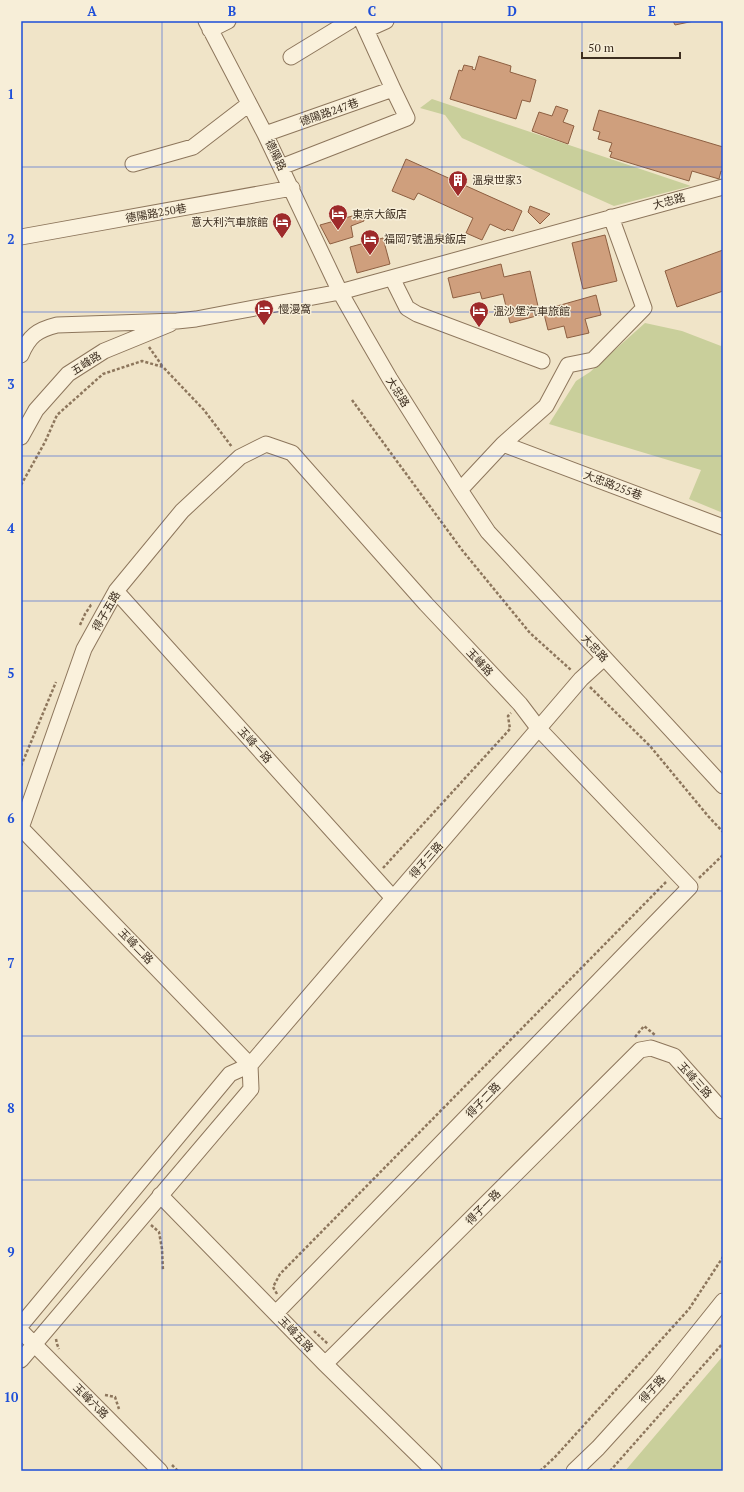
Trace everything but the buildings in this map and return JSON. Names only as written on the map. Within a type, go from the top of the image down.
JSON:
[{"type":"street","points":[[208,26],[228,21]]},
{"type":"street","points":[[291,57],[350,21]]},
{"type":"street","points":[[281,167],[407,118],[364,26],[386,21]]},
{"type":"street","name":"德陽路","points":[[208,26],[292,188],[340,292]]},
{"type":"street","name":"德陽路247巷","points":[[265,134],[393,89]]},
{"type":"street","points":[[133,164],[193,147],[249,104]]},
{"type":"street","name":"大忠路","points":[[723,187],[340,292],[390,379],[488,532],[723,786]]},
{"type":"street","name":"德陽路250巷","points":[[21,237],[292,188]]},
{"type":"street","points":[[460,490],[503,444],[546,406],[568,365],[593,360],[644,308],[611,217]]},
{"type":"street","points":[[392,278],[407,308],[417,314],[542,361]]},
{"type":"street","name":"五峰路","points":[[23,347],[33,335],[45,328],[57,325],[177,321],[340,292]]},
{"type":"street","name":"五峰路","points":[[21,437],[36,410],[68,374],[104,351],[177,321]]},
{"type":"street","name":"得子五路","points":[[21,828],[84,649],[116,591],[182,511],[240,457],[266,444]]},
{"type":"street","name":"玉峰路","points":[[266,444],[292,453],[426,604],[520,704],[538,729],[686,882]]},
{"type":"street","name":"大忠路255巷","points":[[503,444],[723,527]]},
{"type":"street","name":"玉峰一路","points":[[116,591],[393,898]]},
{"type":"street","name":"得子三路","points":[[250,1065],[581,679],[604,658]]},
{"type":"street","name":"玉峰二路","points":[[21,828],[250,1065]]},
{"type":"street","name":"得子二路","points":[[280,1310],[686,882]]},
{"type":"street","name":"玉峰三路","points":[[640,1050],[652,1048],[674,1056],[723,1111]]},
{"type":"street","name":"得子一路","points":[[325,1364],[640,1050]]},
{"type":"street","points":[[21,1325],[230,1074],[250,1065],[251,1089],[21,1360]]},
{"type":"street","name":"玉峰五路","points":[[160,1195],[280,1310],[325,1364],[434,1471]]},
{"type":"street","name":"得子路","points":[[574,1471],[598,1448],[658,1382],[723,1301]]},
{"type":"street","name":"玉峰六路","points":[[21,1331],[160,1471]]},
{"type":"path","points":[[142,336],[163,367],[204,410],[240,457]]},
{"type":"path","points":[[21,485],[45,442],[57,415],[103,374],[142,361],[163,367]]},
{"type":"path","points":[[352,400],[462,550],[530,633],[581,679],[650,746],[723,832]]},
{"type":"path","points":[[79,629],[85,614],[91,605],[97,605],[106,610]]},
{"type":"path","points":[[21,766],[57,679]]},
{"type":"path","points":[[374,878],[510,729],[508,716],[520,704]]},
{"type":"path","points":[[280,1310],[273,1287],[280,1274],[672,877],[686,882],[723,854]]},
{"type":"path","points":[[146,1221],[159,1232],[162,1249],[163,1271]]},
{"type":"path","points":[[540,1471],[555,1457],[689,1309],[723,1257]]},
{"type":"path","points":[[314,1331],[338,1351]]},
{"type":"path","points":[[610,1471],[723,1343]]},
{"type":"green space","points":[[432,99],[691,186],[614,206],[462,138],[445,115],[420,108]]},
{"type":"green space","points":[[723,322],[723,513],[689,499],[701,470],[549,424],[576,381],[590,372],[645,323],[682,331],[721,346]]},
{"type":"green space","points":[[723,1356],[723,1471],[625,1471]]},
{"type":"place","name":"溫泉世家3","points":[[458,197]]},
{"type":"place","name":"東京大飯店","points":[[338,231]]},
{"type":"place","name":"意大利汽車旅館","points":[[282,239]]},
{"type":"place","name":"福岡7號溫泉飯店","points":[[370,256]]},
{"type":"place","name":"慢漫窩","points":[[264,326]]},
{"type":"place","name":"溫沙堡汽車旅館","points":[[479,328]]}]
